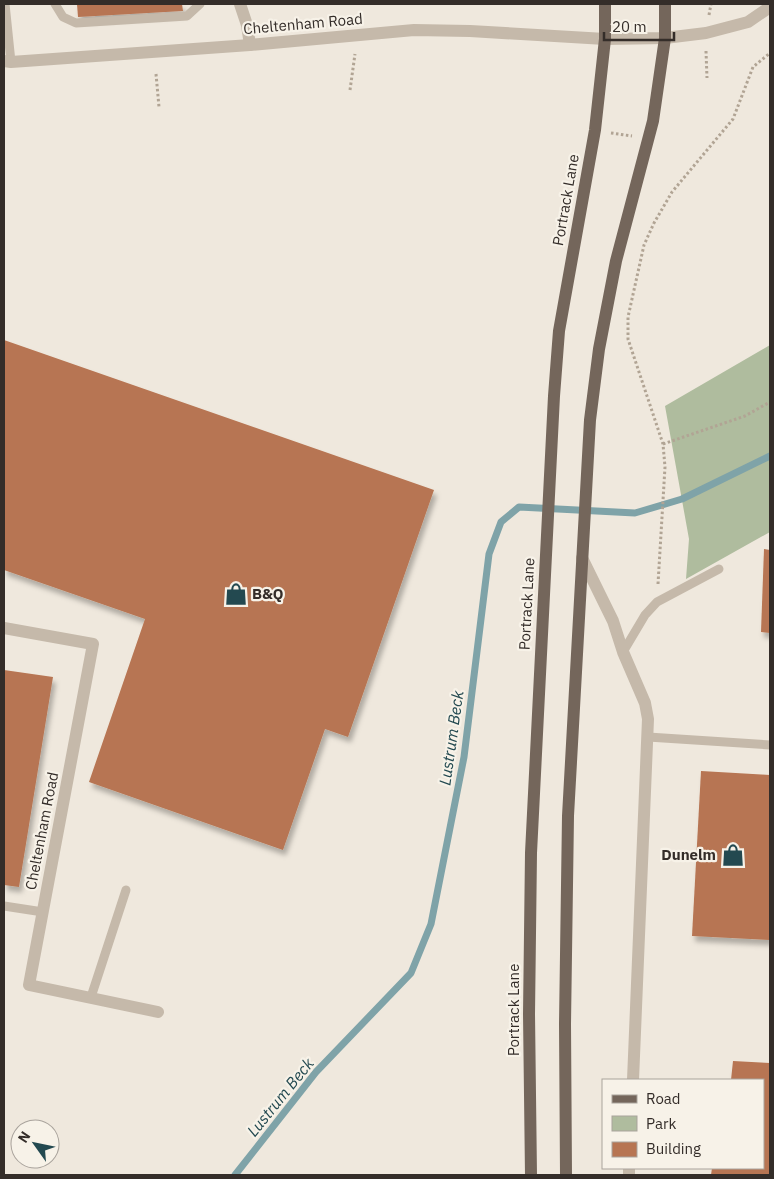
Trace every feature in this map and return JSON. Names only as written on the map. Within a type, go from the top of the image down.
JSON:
[{"type":"main road","name":"Portrack Lane","points":[[531,1175],[531,853],[554,396],[559,331],[595,130],[604,39],[605,4]]},
{"type":"main road","points":[[566,1175],[565,1024],[568,816],[584,540],[586,465],[599,349],[616,261],[653,121],[665,38],[665,4]]},
{"type":"street","points":[[240,4],[247,25],[250,45]]},
{"type":"street","name":"Cheltenham Road","points":[[7,62],[250,45],[414,30],[470,31],[604,39],[665,38],[706,33],[748,22],[770,7]]},
{"type":"street","points":[[582,558],[613,621],[623,652],[645,703],[648,719],[633,1079]]},
{"type":"street","name":"Cheltenham Road","points":[[4,628],[93,644],[29,985],[158,1012]]},
{"type":"lane","points":[[5,4],[7,62]]},
{"type":"lane","points":[[55,4],[62,17],[76,23],[187,16],[200,4]]},
{"type":"lane","points":[[186,4],[187,16]]},
{"type":"lane","points":[[623,652],[644,615],[657,602],[719,569]]},
{"type":"lane","points":[[648,738],[770,745]]},
{"type":"lane","points":[[91,997],[126,890]]},
{"type":"lane","points":[[4,906],[43,912]]},
{"type":"path","points":[[657,602],[658,557],[665,467],[663,444],[628,339],[628,317],[644,244],[654,223],[672,192],[733,118],[753,68],[770,52]]},
{"type":"path","points":[[350,90],[355,53]]},
{"type":"path","points":[[156,74],[159,107]]},
{"type":"path","points":[[595,130],[631,137],[633,130]]},
{"type":"path","points":[[663,444],[745,416],[770,402]]},
{"type":"green space","points":[[770,345],[770,532],[686,579],[689,539],[665,406]]},
{"type":"building","points":[[77,4],[182,4],[183,11],[78,17]]},
{"type":"building","name":"B&Q","points":[[4,340],[434,490],[348,737],[325,729],[283,850],[89,782],[145,619],[4,570]]},
{"type":"building","points":[[764,549],[770,550],[770,633],[761,632]]},
{"type":"building","points":[[4,670],[53,677],[19,887],[4,885]]},
{"type":"building","name":"Dunelm","points":[[701,771],[770,775],[770,940],[692,936]]},
{"type":"building","points":[[733,1061],[770,1063],[770,1175],[711,1175],[712,1169],[764,1169],[764,1079],[731,1079]]},
{"type":"waterway","name":"Lustrum Beck","points":[[235,1175],[316,1072],[411,973],[431,924],[464,757],[489,554],[501,522],[519,507],[635,513],[682,499],[770,456]]},
{"type":"place","name":"B&Q","points":[[236,594]]},
{"type":"place","name":"Dunelm","points":[[733,855]]}]
